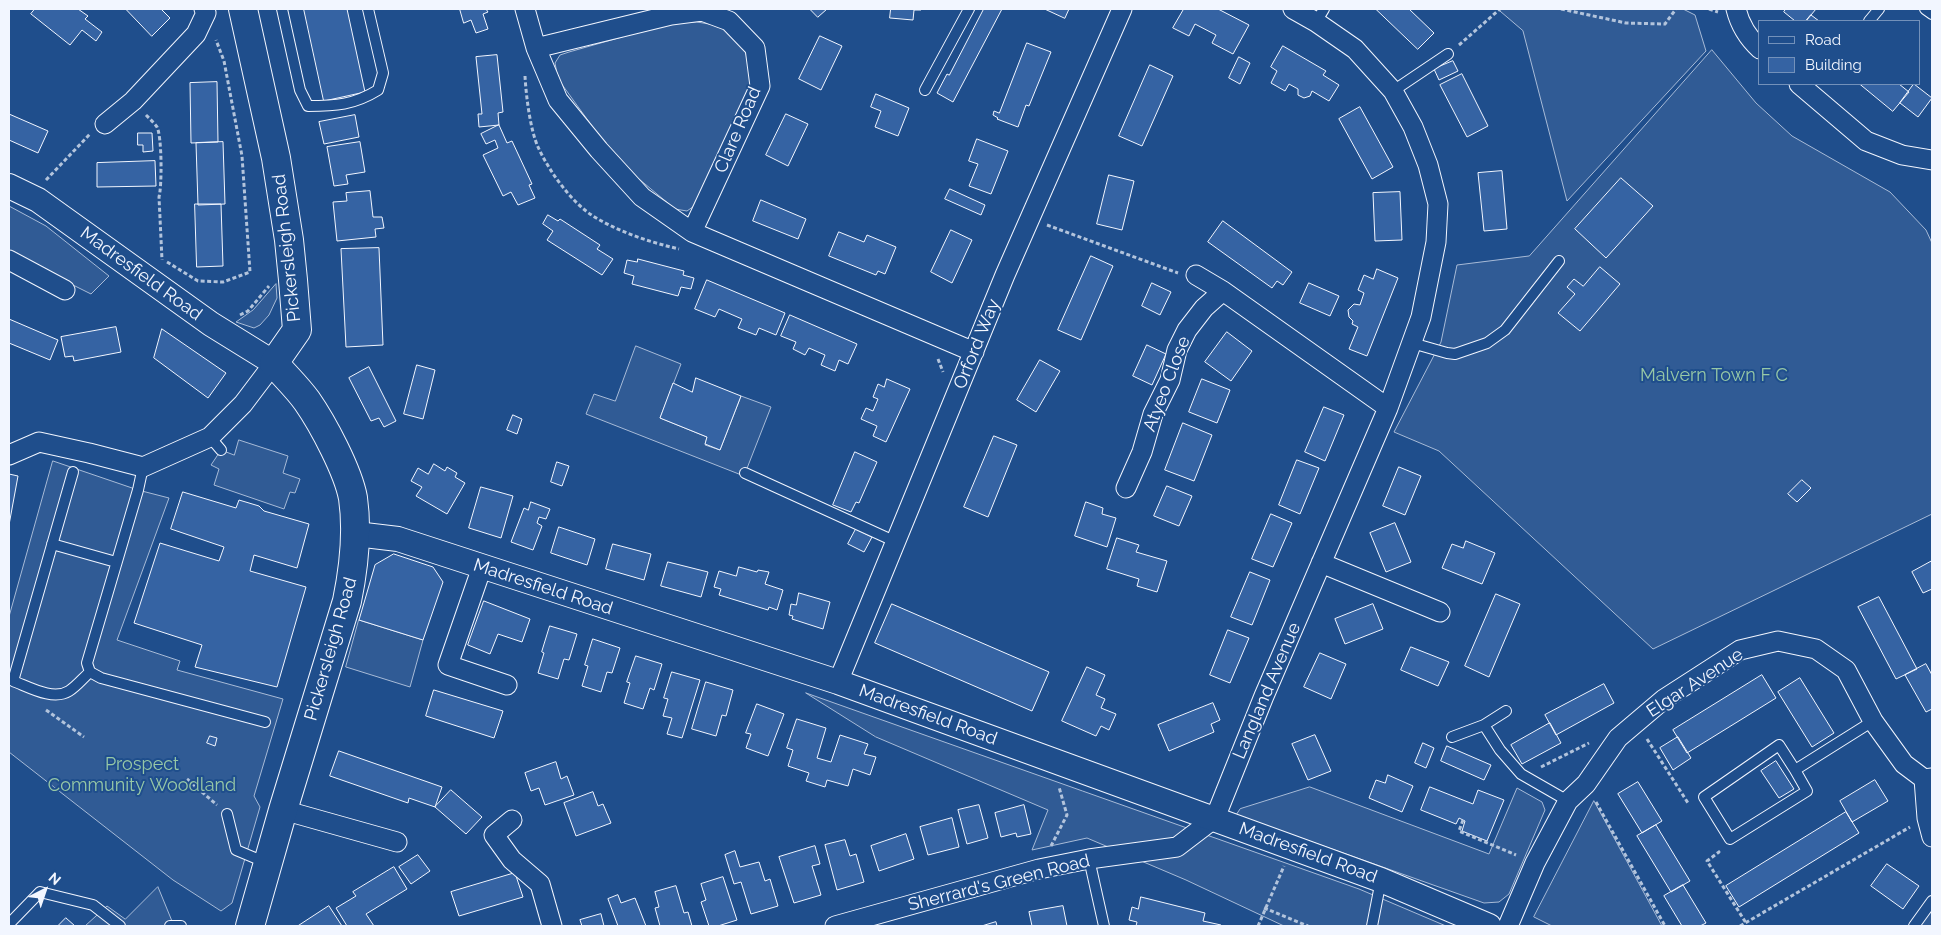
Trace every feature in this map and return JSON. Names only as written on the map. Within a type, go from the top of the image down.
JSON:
[{"type":"main road","name":"Pickersleigh Road","points":[[243,9],[276,158],[291,258],[297,330],[274,363],[306,400],[340,463],[352,496],[356,534],[354,570],[347,601],[283,810],[250,926]]},
{"type":"street","points":[[525,9],[536,48],[558,100],[599,150],[642,197],[692,232],[974,352]]},
{"type":"street","name":"Orford Way","points":[[838,682],[894,541],[1005,275],[1122,9]]},
{"type":"street","name":"Langland Avenue","points":[[1215,818],[1264,696],[1388,408],[1421,317],[1436,242],[1438,204],[1428,165],[1413,127],[1393,91],[1355,49],[1320,15],[1293,9]]},
{"type":"street","points":[[1736,9],[1739,20],[1751,42],[1758,47]]},
{"type":"street","points":[[105,124],[133,100],[196,34],[205,11]]},
{"type":"street","name":"Clare Road","points":[[536,48],[671,15],[702,11],[728,22],[755,48],[760,86],[692,232]]},
{"type":"street","points":[[1809,87],[1866,141],[1902,155],[1932,160]]},
{"type":"street","name":"Madresfield Road","points":[[9,186],[38,200],[211,324],[274,363]]},
{"type":"street","points":[[9,260],[65,290]]},
{"type":"street","points":[[1196,275],[1223,291],[1388,408]]},
{"type":"street","name":"Atyeo Close","points":[[1126,488],[1142,452],[1153,414],[1170,380],[1177,350],[1187,330],[1204,308],[1223,291]]},
{"type":"street","points":[[9,455],[39,442],[143,468],[215,444],[274,363]]},
{"type":"street","name":"Madresfield Road","points":[[356,534],[398,539],[838,682],[1381,880],[1489,926]]},
{"type":"street","points":[[1321,563],[1440,612]]},
{"type":"street","points":[[482,567],[448,665],[507,685]]},
{"type":"street","name":"Elgar Avenue","points":[[1508,926],[1535,864],[1568,801],[1586,784],[1614,744],[1636,722],[1664,699],[1740,650],[1778,641],[1816,649],[1846,670],[1873,721],[1904,764],[1928,779]]},
{"type":"street","points":[[1928,779],[1927,818],[1932,837]]},
{"type":"street","points":[[283,810],[397,842]]},
{"type":"street","name":"Sherrard's Green Road","points":[[835,926],[1039,869],[1089,859],[1178,848],[1215,818]]},
{"type":"street","points":[[512,820],[494,835],[512,860],[540,884],[552,926]]},
{"type":"lane","points":[[282,9],[300,90],[308,106],[340,106],[365,98],[378,90],[383,73],[368,9]]},
{"type":"lane","points":[[925,90],[969,9]]},
{"type":"lane","points":[[1870,20],[1879,9]]},
{"type":"lane","points":[[1925,9],[1932,14]]},
{"type":"lane","points":[[1393,91],[1448,54]]},
{"type":"lane","points":[[1412,343],[1456,354],[1487,343],[1504,330],[1558,261]]},
{"type":"lane","points":[[143,468],[87,663],[90,672],[101,678],[265,722]]},
{"type":"lane","points":[[73,472],[13,682],[50,694],[61,695],[71,690],[90,672]]},
{"type":"lane","points":[[745,473],[894,541]]},
{"type":"lane","points":[[52,544],[116,562]]},
{"type":"lane","points":[[1452,737],[1484,725],[1506,711]]},
{"type":"lane","points":[[1796,770],[1873,721]]},
{"type":"lane","points":[[1484,725],[1500,750],[1526,778],[1568,801]]},
{"type":"lane","points":[[1779,745],[1796,770],[1807,791],[1730,840],[1704,797],[1779,745]]},
{"type":"lane","points":[[227,814],[236,850],[268,863]]},
{"type":"lane","points":[[1089,859],[1104,926]]},
{"type":"lane","points":[[1372,926],[1381,880]]},
{"type":"lane","points":[[9,924],[40,892],[94,905],[120,926]]},
{"type":"lane","points":[[1914,926],[1932,901]]},
{"type":"lane","points":[[170,926],[181,926]]},
{"type":"path","points":[[1448,54],[1500,9]]},
{"type":"path","points":[[1561,9],[1626,23],[1664,24],[1676,9]]},
{"type":"path","points":[[154,255],[198,281],[223,282],[250,272],[242,156],[224,61],[205,11]]},
{"type":"path","points":[[536,48],[525,57],[526,81],[532,122],[538,147],[557,178],[571,196],[592,215],[650,242],[683,250]]},
{"type":"path","points":[[133,100],[158,128],[162,188],[159,197],[162,260]]},
{"type":"path","points":[[52,187],[44,182],[95,129],[105,124]]},
{"type":"path","points":[[1030,219],[1178,273],[1196,275]]},
{"type":"path","points":[[211,324],[231,321],[248,311],[291,258]]},
{"type":"path","points":[[44,709],[84,736]]},
{"type":"path","points":[[1636,722],[1692,808]]},
{"type":"path","points":[[1526,778],[1532,772],[1600,738],[1614,744]]},
{"type":"path","points":[[1039,869],[1067,815],[1052,760]]},
{"type":"path","points":[[187,779],[227,814]]},
{"type":"path","points":[[1586,784],[1665,926]]},
{"type":"path","points":[[1740,926],[1927,818]]},
{"type":"path","points":[[1462,820],[1459,831],[1535,864]]},
{"type":"path","points":[[1715,845],[1719,852],[1707,861],[1746,923]]},
{"type":"path","points":[[1258,926],[1264,908],[1293,848]]},
{"type":"path","points":[[1264,908],[1308,926]]},
{"type":"shaded area","points":[[1498,9],[1683,9],[1695,15],[1706,51],[1567,201],[1523,31]]},
{"type":"shaded area","points":[[697,22],[721,26],[745,50],[753,78],[697,204],[687,211],[675,209],[639,179],[605,144],[558,79],[555,63],[560,55],[569,52],[671,23]]},
{"type":"shaded area","name":"Malvern Town F C","points":[[1712,50],[1756,103],[1792,136],[1890,192],[1926,230],[1932,243],[1932,514],[1653,649],[1439,451],[1394,432],[1441,342],[1457,265],[1529,256]]},
{"type":"shaded area","points":[[9,206],[46,226],[109,276],[91,294],[9,253]]},
{"type":"shaded area","points":[[276,284],[277,298],[269,315],[260,325],[254,328],[236,322],[253,310]]},
{"type":"shaded area","points":[[636,346],[681,364],[660,418],[707,437],[705,445],[720,450],[741,396],[771,407],[744,476],[586,414],[594,394],[615,401]]},
{"type":"shaded area","points":[[239,440],[288,456],[283,473],[300,479],[295,493],[290,492],[284,509],[214,485],[219,469],[211,465],[221,450],[234,455]]},
{"type":"shaded area","points":[[53,461],[138,490],[169,498],[117,640],[180,661],[177,670],[283,699],[254,796],[260,807],[232,903],[221,911],[173,880],[9,752],[9,617]]},
{"type":"shaded area","points":[[359,620],[423,640],[410,687],[346,667]]},
{"type":"shaded area","points":[[806,693],[1359,889],[1446,926],[1284,926],[1186,880],[1087,838],[1032,850],[1048,810],[876,737]]},
{"type":"shaded area","points":[[1310,787],[1489,854],[1517,788],[1542,802],[1545,810],[1509,894],[1499,902],[1484,903],[1236,815],[1240,809]]},
{"type":"shaded area","points":[[1594,801],[1662,926],[1552,926],[1534,917]]},
{"type":"shaded area","points":[[158,887],[174,926],[85,926],[107,906],[125,919]]},
{"type":"shaded area","points":[[1932,907],[1932,926],[1918,926]]},
{"type":"building","points":[[35,9],[78,9],[88,16],[85,19],[102,32],[96,41],[82,30],[70,45],[31,14]]},
{"type":"building","points":[[126,9],[161,9],[170,18],[152,36]]},
{"type":"building","points":[[304,9],[347,9],[365,92],[324,101]]},
{"type":"building","points":[[460,9],[486,9],[488,12],[483,14],[488,29],[476,33],[471,20],[464,23]]},
{"type":"building","points":[[810,9],[827,9],[818,17]]},
{"type":"building","points":[[891,9],[921,10],[914,10],[913,20],[890,18]]},
{"type":"building","points":[[984,9],[1002,9],[953,102],[937,93],[947,74],[949,75]]},
{"type":"building","points":[[1045,9],[1069,9],[1065,18]]},
{"type":"building","points":[[1184,9],[1218,9],[1249,25],[1233,54],[1212,43],[1216,35],[1195,24],[1189,36],[1173,28]]},
{"type":"building","points":[[1376,9],[1409,9],[1434,33],[1418,49]]},
{"type":"building","points":[[1786,9],[1816,9],[1807,20],[1794,20],[1784,12]]},
{"type":"building","points":[[1811,15],[1818,20],[1807,20]]},
{"type":"building","points":[[820,36],[842,46],[821,90],[799,79]]},
{"type":"building","points":[[1027,43],[1051,52],[1029,106],[1026,105],[1018,127],[997,119],[993,115],[994,111],[999,113]]},
{"type":"building","points":[[1283,46],[1326,71],[1323,75],[1339,85],[1329,101],[1312,91],[1310,96],[1304,98],[1298,95],[1298,89],[1289,84],[1285,91],[1271,83],[1277,71],[1271,67]]},
{"type":"building","points":[[497,55],[503,112],[498,113],[499,125],[479,127],[478,114],[482,114],[476,57]]},
{"type":"building","points":[[1239,57],[1250,63],[1240,84],[1229,78]]},
{"type":"building","points":[[1453,61],[1458,71],[1439,80],[1434,69]]},
{"type":"building","points":[[1150,65],[1173,76],[1142,146],[1119,136]]},
{"type":"building","points":[[1462,74],[1488,126],[1467,137],[1440,85]]},
{"type":"building","points":[[217,82],[218,142],[191,143],[190,83]]},
{"type":"building","points":[[1861,85],[1900,85],[1909,92],[1893,111]]},
{"type":"building","points":[[1913,85],[1932,98],[1918,117],[1900,103]]},
{"type":"building","points":[[876,94],[909,108],[898,136],[875,127],[881,111],[871,107]]},
{"type":"building","points":[[1360,107],[1393,167],[1372,179],[1339,119]]},
{"type":"building","points":[[9,114],[48,131],[38,153],[9,140]]},
{"type":"building","points":[[786,114],[808,124],[788,166],[766,155]]},
{"type":"building","points":[[355,115],[359,137],[324,144],[319,122]]},
{"type":"building","points":[[499,125],[507,143],[512,141],[532,184],[529,185],[535,198],[518,205],[511,192],[503,196],[483,155],[498,148],[495,140],[486,144],[481,134]]},
{"type":"building","points":[[138,133],[152,133],[153,151],[143,152],[143,145],[138,145]]},
{"type":"building","points":[[977,139],[1008,151],[991,194],[969,186],[978,164],[969,161]]},
{"type":"building","points":[[223,142],[225,204],[198,205],[196,143]]},
{"type":"building","points":[[360,142],[365,172],[346,175],[348,184],[334,186],[327,147]]},
{"type":"building","points":[[155,161],[156,186],[97,187],[97,163]]},
{"type":"building","points":[[1502,171],[1507,229],[1484,231],[1478,173]]},
{"type":"building","points":[[1109,175],[1134,181],[1122,230],[1097,224]]},
{"type":"building","points":[[1621,178],[1653,206],[1606,258],[1575,229]]},
{"type":"building","points":[[950,189],[985,205],[981,215],[945,199]]},
{"type":"building","points":[[370,191],[373,217],[382,217],[384,228],[375,229],[376,237],[337,241],[333,202],[347,201],[346,193]]},
{"type":"building","points":[[1400,192],[1402,240],[1375,241],[1373,193]]},
{"type":"building","points":[[761,200],[806,219],[798,239],[753,221]]},
{"type":"building","points":[[195,204],[221,204],[223,266],[197,267]]},
{"type":"building","points":[[548,215],[558,221],[560,219],[600,245],[597,249],[613,259],[602,275],[547,240],[553,231],[543,224]]},
{"type":"building","points":[[1223,221],[1292,272],[1283,285],[1277,281],[1272,288],[1208,242]]},
{"type":"building","points":[[951,230],[972,240],[952,283],[931,272]]},
{"type":"building","points":[[839,232],[864,242],[867,235],[896,247],[885,274],[878,271],[876,275],[829,256]]},
{"type":"building","points":[[379,248],[383,345],[346,347],[341,249]]},
{"type":"building","points":[[1091,256],[1113,266],[1081,340],[1058,330]]},
{"type":"building","points":[[638,259],[684,271],[683,275],[694,278],[691,289],[681,287],[678,296],[632,284],[634,276],[624,273],[627,260],[637,262]]},
{"type":"building","points":[[1600,267],[1620,284],[1580,331],[1558,313],[1575,294],[1567,287],[1574,279],[1583,286]]},
{"type":"building","points":[[1377,269],[1398,278],[1367,356],[1349,349],[1358,327],[1352,324],[1353,321],[1349,317],[1348,310],[1354,304],[1360,305],[1364,293],[1358,290],[1364,275],[1373,279]]},
{"type":"building","points":[[707,280],[785,313],[776,335],[759,328],[756,335],[738,328],[742,319],[719,309],[715,317],[695,309]]},
{"type":"building","points":[[1152,283],[1171,292],[1160,315],[1142,306]]},
{"type":"building","points":[[1309,283],[1339,296],[1330,316],[1300,303]]},
{"type":"building","points":[[790,315],[857,344],[848,364],[839,360],[835,371],[821,365],[825,355],[809,348],[805,355],[793,349],[796,342],[781,336]]},
{"type":"building","points":[[9,319],[58,340],[50,360],[9,343]]},
{"type":"building","points":[[116,327],[121,352],[74,361],[73,356],[65,357],[61,337]]},
{"type":"building","points":[[162,329],[226,373],[208,398],[154,358]]},
{"type":"building","points":[[1227,332],[1252,351],[1231,381],[1205,362]]},
{"type":"building","points":[[1147,345],[1166,354],[1152,385],[1133,376]]},
{"type":"building","points":[[1040,360],[1060,371],[1036,412],[1017,400]]},
{"type":"building","points":[[417,365],[435,370],[423,419],[404,414]]},
{"type":"building","points":[[369,367],[396,421],[384,427],[379,418],[371,421],[349,378]]},
{"type":"building","points":[[696,378],[741,396],[720,450],[705,444],[707,437],[660,418],[673,383],[692,392]]},
{"type":"building","points":[[887,379],[910,389],[886,442],[873,436],[877,426],[861,419],[866,408],[873,411],[878,399],[873,397],[878,384],[884,387]]},
{"type":"building","points":[[1202,379],[1230,390],[1217,423],[1189,412]]},
{"type":"building","points":[[1324,407],[1344,415],[1325,461],[1305,452]]},
{"type":"building","points":[[513,415],[522,419],[517,434],[507,430]]},
{"type":"building","points":[[1183,423],[1212,435],[1194,481],[1165,470]]},
{"type":"building","points":[[994,436],[1017,445],[988,517],[964,507]]},
{"type":"building","points":[[855,452],[877,462],[859,503],[856,502],[851,512],[833,505]]},
{"type":"building","points":[[1297,460],[1319,468],[1300,514],[1279,505]]},
{"type":"building","points":[[557,462],[569,466],[562,486],[551,482]]},
{"type":"building","points":[[434,464],[445,471],[447,467],[457,473],[455,477],[465,483],[447,514],[416,496],[422,487],[411,481],[418,468],[428,474]]},
{"type":"building","points":[[1399,467],[1421,476],[1405,515],[1383,506]]},
{"type":"building","points":[[9,474],[18,476],[9,525]]},
{"type":"building","points":[[1802,480],[1811,488],[1797,502],[1788,494]]},
{"type":"building","points":[[1167,486],[1192,496],[1179,526],[1154,516]]},
{"type":"building","points":[[481,487],[513,496],[501,538],[469,528]]},
{"type":"building","points":[[183,492],[236,508],[239,500],[259,506],[264,511],[309,524],[297,568],[254,555],[250,571],[306,587],[277,687],[195,667],[202,645],[134,623],[160,543],[219,561],[224,547],[171,529]]},
{"type":"building","points":[[531,502],[550,509],[546,519],[539,517],[537,523],[542,526],[533,550],[511,542],[524,508],[528,510]]},
{"type":"building","points":[[1086,502],[1103,508],[1102,514],[1116,518],[1107,547],[1075,536]]},
{"type":"building","points":[[1271,514],[1292,523],[1273,567],[1252,559]]},
{"type":"building","points":[[1395,523],[1411,562],[1386,572],[1370,533]]},
{"type":"building","points":[[559,527],[595,539],[587,565],[551,553]]},
{"type":"building","points":[[856,529],[872,537],[864,552],[848,544]]},
{"type":"building","points":[[1117,538],[1139,545],[1136,552],[1167,561],[1157,592],[1137,586],[1139,579],[1107,569]]},
{"type":"building","points":[[1466,541],[1495,553],[1482,584],[1442,568],[1452,544],[1463,548]]},
{"type":"building","points":[[613,544],[651,554],[644,580],[606,569]]},
{"type":"building","points":[[394,554],[433,567],[443,582],[423,640],[359,620],[375,565]]},
{"type":"building","points":[[1932,561],[1932,589],[1923,593],[1912,572]]},
{"type":"building","points":[[668,562],[708,572],[701,597],[661,586]]},
{"type":"building","points":[[739,567],[757,572],[758,570],[769,572],[765,584],[783,590],[777,610],[769,607],[768,610],[719,595],[721,589],[714,587],[719,571],[736,576]]},
{"type":"building","points":[[1250,572],[1270,580],[1252,625],[1231,617]]},
{"type":"building","points":[[799,593],[830,602],[823,629],[792,619],[793,616],[789,615],[791,604],[796,605]]},
{"type":"building","points":[[1496,594],[1520,604],[1489,677],[1465,666]]},
{"type":"building","points":[[1879,597],[1917,669],[1896,679],[1858,607]]},
{"type":"building","points":[[484,601],[530,619],[522,642],[498,634],[490,654],[468,645]]},
{"type":"building","points":[[892,604],[1049,672],[1032,711],[875,643]]},
{"type":"building","points":[[1373,604],[1383,629],[1345,644],[1335,619]]},
{"type":"building","points":[[550,626],[577,634],[569,660],[564,659],[558,679],[538,673]]},
{"type":"building","points":[[1228,630],[1249,638],[1230,683],[1210,675]]},
{"type":"building","points":[[593,639],[620,648],[612,673],[607,672],[601,692],[582,686],[588,666],[585,665]]},
{"type":"building","points":[[1411,647],[1449,662],[1438,686],[1401,670]]},
{"type":"building","points":[[1320,653],[1346,664],[1331,699],[1304,687]]},
{"type":"building","points":[[636,656],[662,664],[654,690],[650,688],[643,709],[624,703],[630,683],[627,682]]},
{"type":"building","points":[[1926,664],[1932,675],[1932,709],[1926,712],[1905,675]]},
{"type":"building","points":[[1087,667],[1105,675],[1096,695],[1105,699],[1101,708],[1116,714],[1109,730],[1101,726],[1096,736],[1062,721]]},
{"type":"building","points":[[672,672],[700,680],[682,738],[667,734],[672,718],[663,716],[668,699],[664,698]]},
{"type":"building","points":[[1762,675],[1776,698],[1687,753],[1673,730]]},
{"type":"building","points":[[1800,678],[1834,733],[1812,747],[1778,692]]},
{"type":"building","points":[[706,682],[733,690],[726,716],[722,715],[716,736],[692,729]]},
{"type":"building","points":[[1604,684],[1614,703],[1556,735],[1545,715]]},
{"type":"building","points":[[434,690],[503,711],[494,738],[426,716]]},
{"type":"building","points":[[1213,703],[1220,720],[1211,724],[1214,732],[1169,751],[1158,725]]},
{"type":"building","points":[[757,704],[784,714],[768,756],[746,748],[751,734],[746,733]]},
{"type":"building","points":[[797,719],[826,728],[817,758],[831,762],[840,735],[868,744],[864,754],[876,757],[870,775],[853,769],[848,786],[827,780],[825,787],[806,781],[809,773],[788,766],[793,750],[787,748]]},
{"type":"building","points":[[1550,723],[1561,743],[1522,764],[1511,745]]},
{"type":"building","points":[[1315,735],[1331,771],[1308,780],[1292,744]]},
{"type":"building","points":[[210,736],[217,738],[215,746],[207,743]]},
{"type":"building","points":[[1678,737],[1691,758],[1673,770],[1660,748]]},
{"type":"building","points":[[1423,743],[1434,748],[1426,768],[1415,763]]},
{"type":"building","points":[[1447,746],[1491,765],[1484,780],[1441,761]]},
{"type":"building","points":[[339,751],[442,787],[435,807],[409,798],[408,803],[330,776]]},
{"type":"building","points":[[1776,761],[1794,789],[1779,798],[1761,771]]},
{"type":"building","points":[[556,762],[561,779],[567,776],[574,795],[545,805],[539,788],[531,791],[525,773]]},
{"type":"building","points":[[1388,775],[1413,786],[1402,812],[1369,798],[1376,780],[1385,783]]},
{"type":"building","points":[[1875,780],[1888,801],[1852,822],[1840,801]]},
{"type":"building","points":[[1638,782],[1662,821],[1642,833],[1618,794]]},
{"type":"building","points":[[1430,787],[1473,804],[1478,790],[1504,800],[1487,841],[1462,831],[1465,821],[1459,818],[1456,824],[1421,810]]},
{"type":"building","points":[[451,790],[482,817],[466,834],[435,807]]},
{"type":"building","points":[[593,792],[598,806],[603,804],[611,823],[576,836],[564,803]]},
{"type":"building","points":[[979,805],[988,838],[967,844],[958,810]]},
{"type":"building","points":[[1024,805],[1031,834],[1017,837],[1016,833],[1001,837],[995,813]]},
{"type":"building","points":[[1846,812],[1859,833],[1739,907],[1726,886]]},
{"type":"building","points":[[952,818],[959,847],[928,855],[920,827]]},
{"type":"building","points":[[1656,825],[1690,881],[1671,892],[1637,836]]},
{"type":"building","points":[[906,834],[914,859],[879,871],[871,846]]},
{"type":"building","points":[[845,840],[850,856],[856,854],[864,882],[837,890],[825,845]]},
{"type":"building","points":[[815,846],[820,864],[812,866],[821,895],[794,903],[779,857]]},
{"type":"building","points":[[735,851],[740,867],[759,862],[765,881],[770,879],[778,906],[751,914],[741,882],[734,884],[725,855]]},
{"type":"building","points":[[418,855],[430,871],[411,884],[399,867]]},
{"type":"building","points":[[1887,864],[1919,886],[1903,909],[1871,886]]},
{"type":"building","points":[[394,867],[407,889],[366,914],[374,926],[347,926],[336,908],[356,896],[353,892]]},
{"type":"building","points":[[515,873],[523,897],[459,916],[451,892]]},
{"type":"building","points":[[723,877],[737,920],[718,926],[709,926],[701,902],[706,900],[701,884]]},
{"type":"building","points":[[1683,885],[1706,923],[1700,926],[1682,926],[1664,896]]},
{"type":"building","points":[[676,886],[684,913],[688,912],[692,926],[660,926],[655,908],[659,907],[655,892]]},
{"type":"building","points":[[618,895],[621,903],[635,898],[646,926],[618,926],[608,899]]},
{"type":"building","points":[[1141,897],[1205,913],[1203,921],[1221,926],[1136,926],[1137,922],[1129,920],[1132,907],[1138,909]]},
{"type":"building","points":[[329,906],[342,926],[298,926]]},
{"type":"building","points":[[1063,906],[1067,926],[1032,926],[1029,912]]},
{"type":"building","points":[[601,914],[604,926],[582,926],[580,920]]},
{"type":"building","points":[[66,918],[75,926],[58,926]]},
{"type":"building","points":[[996,922],[997,926],[982,926]]},
{"type":"park label","name":"Prospect Community Woodland","points":[[142,775]]}]
